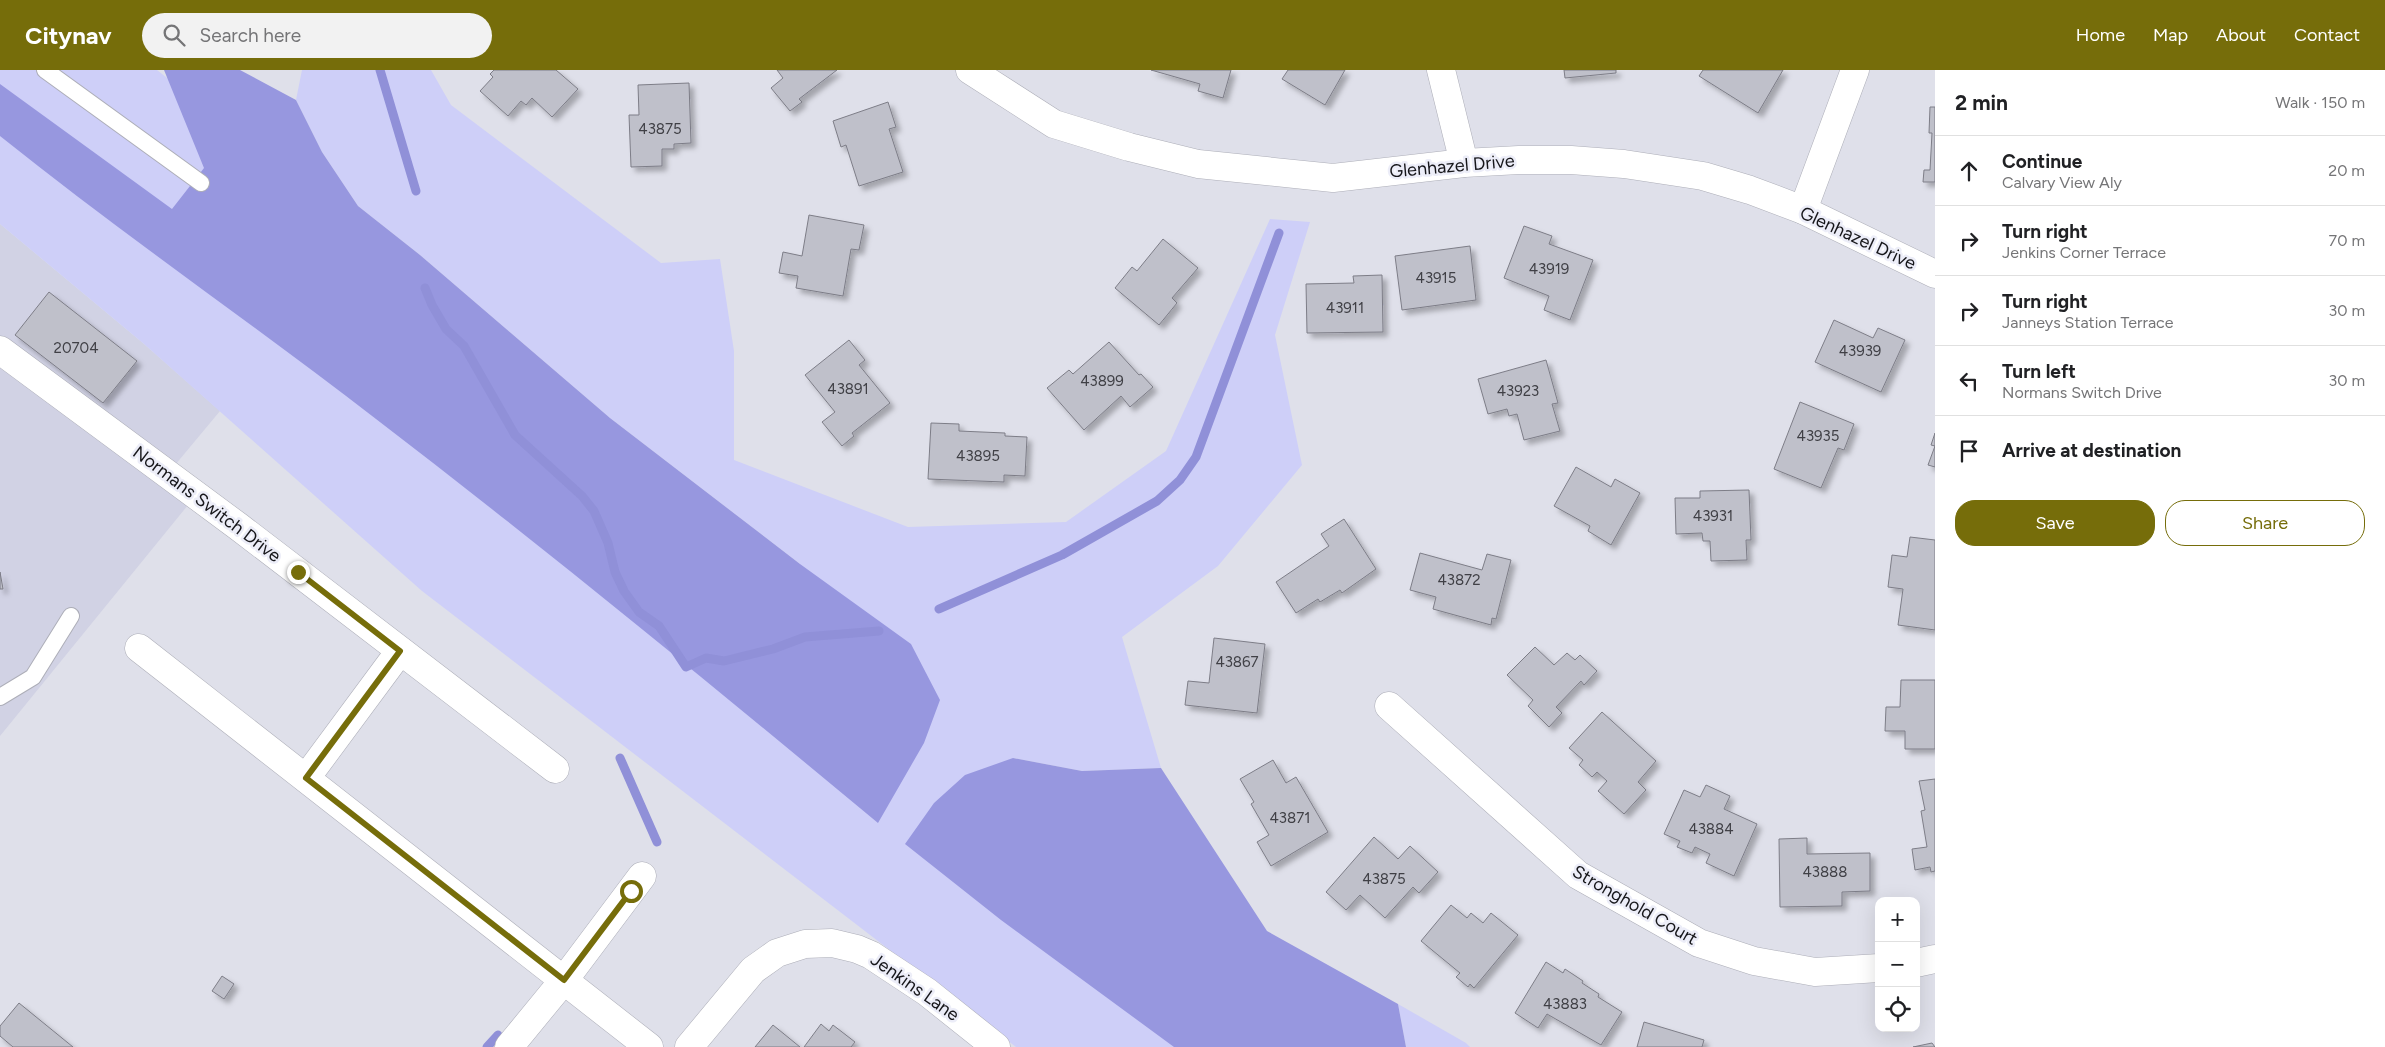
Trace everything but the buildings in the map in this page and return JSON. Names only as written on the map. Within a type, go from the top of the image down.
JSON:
[{"type":"street","name":"Glenhazel Drive","points":[[970,70],[1054,124],[1129,147],[1198,164],[1333,178],[1464,163],[1519,160],[1624,164],[1703,176],[1750,190],[1803,210],[1935,274]]},
{"type":"street","points":[[1441,70],[1464,163]]},
{"type":"street","points":[[1803,210],[1855,70]]},
{"type":"street","name":"Normans Switch Drive","points":[[0,350],[239,527],[555,769]]},
{"type":"street","points":[[138,648],[649,1047]]},
{"type":"street","points":[[306,778],[400,651]]},
{"type":"street","name":"Stronghold Court","points":[[1389,706],[1578,875],[1699,943],[1754,961],[1815,972],[1875,968]]},
{"type":"street","points":[[509,1047],[564,980],[642,876]]},
{"type":"street","name":"Jenkins Lane","points":[[688,1047],[753,970],[778,953],[805,944],[832,944],[857,949],[871,955],[927,992],[996,1047]]},
{"type":"street","points":[[1920,962],[1935,959]]},
{"type":"lane","points":[[45,70],[201,183]]},
{"type":"lane","points":[[0,697],[33,677],[71,616]]},
{"type":"shaded area","points":[[0,70],[157,70],[261,152],[888,805],[903,777],[800,564],[610,418],[420,255],[358,206],[322,152],[296,100],[302,70],[431,70],[451,105],[661,263],[720,259],[734,351],[734,460],[908,527],[1066,522],[1166,451],[1270,219],[1310,222],[1275,335],[1302,465],[1218,566],[1122,637],[1161,768],[1082,771],[1013,758],[1202,1047],[1016,1047],[422,591],[144,344],[0,224]]},
{"type":"shaded area","points":[[164,70],[240,70],[296,100],[322,152],[358,206],[420,255],[610,418],[800,564],[911,644],[940,700],[924,743],[878,823],[754,720],[440,468],[0,136],[0,84],[172,209],[204,168]]},
{"type":"shaded area","points":[[0,224],[144,344],[220,411],[160,483],[188,505],[0,736]]},
{"type":"shaded area","points":[[1013,758],[1082,771],[1161,768],[1267,931],[1398,1004],[1406,1047],[1174,1047],[1001,920],[905,844],[934,803],[965,775]]},
{"type":"shaded area","points":[[1398,1004],[1466,1043],[1470,1047],[1406,1047]]},
{"type":"waterway","points":[[380,70],[416,191]]},
{"type":"waterway","points":[[939,609],[1062,555],[1157,501],[1180,480],[1196,457],[1279,233]]},
{"type":"waterway","points":[[425,288],[432,305],[446,329],[464,346],[515,435],[582,496],[594,511],[608,543],[615,572],[624,591],[639,612],[659,626],[686,667],[706,658],[724,661],[773,649],[805,637],[879,631]]},
{"type":"waterway","points":[[620,758],[657,842]]},
{"type":"waterway","points":[[487,1047],[498,1035]]},
{"type":"route","points":[[298,572],[400,651],[306,778],[564,980],[631,891]]}]
